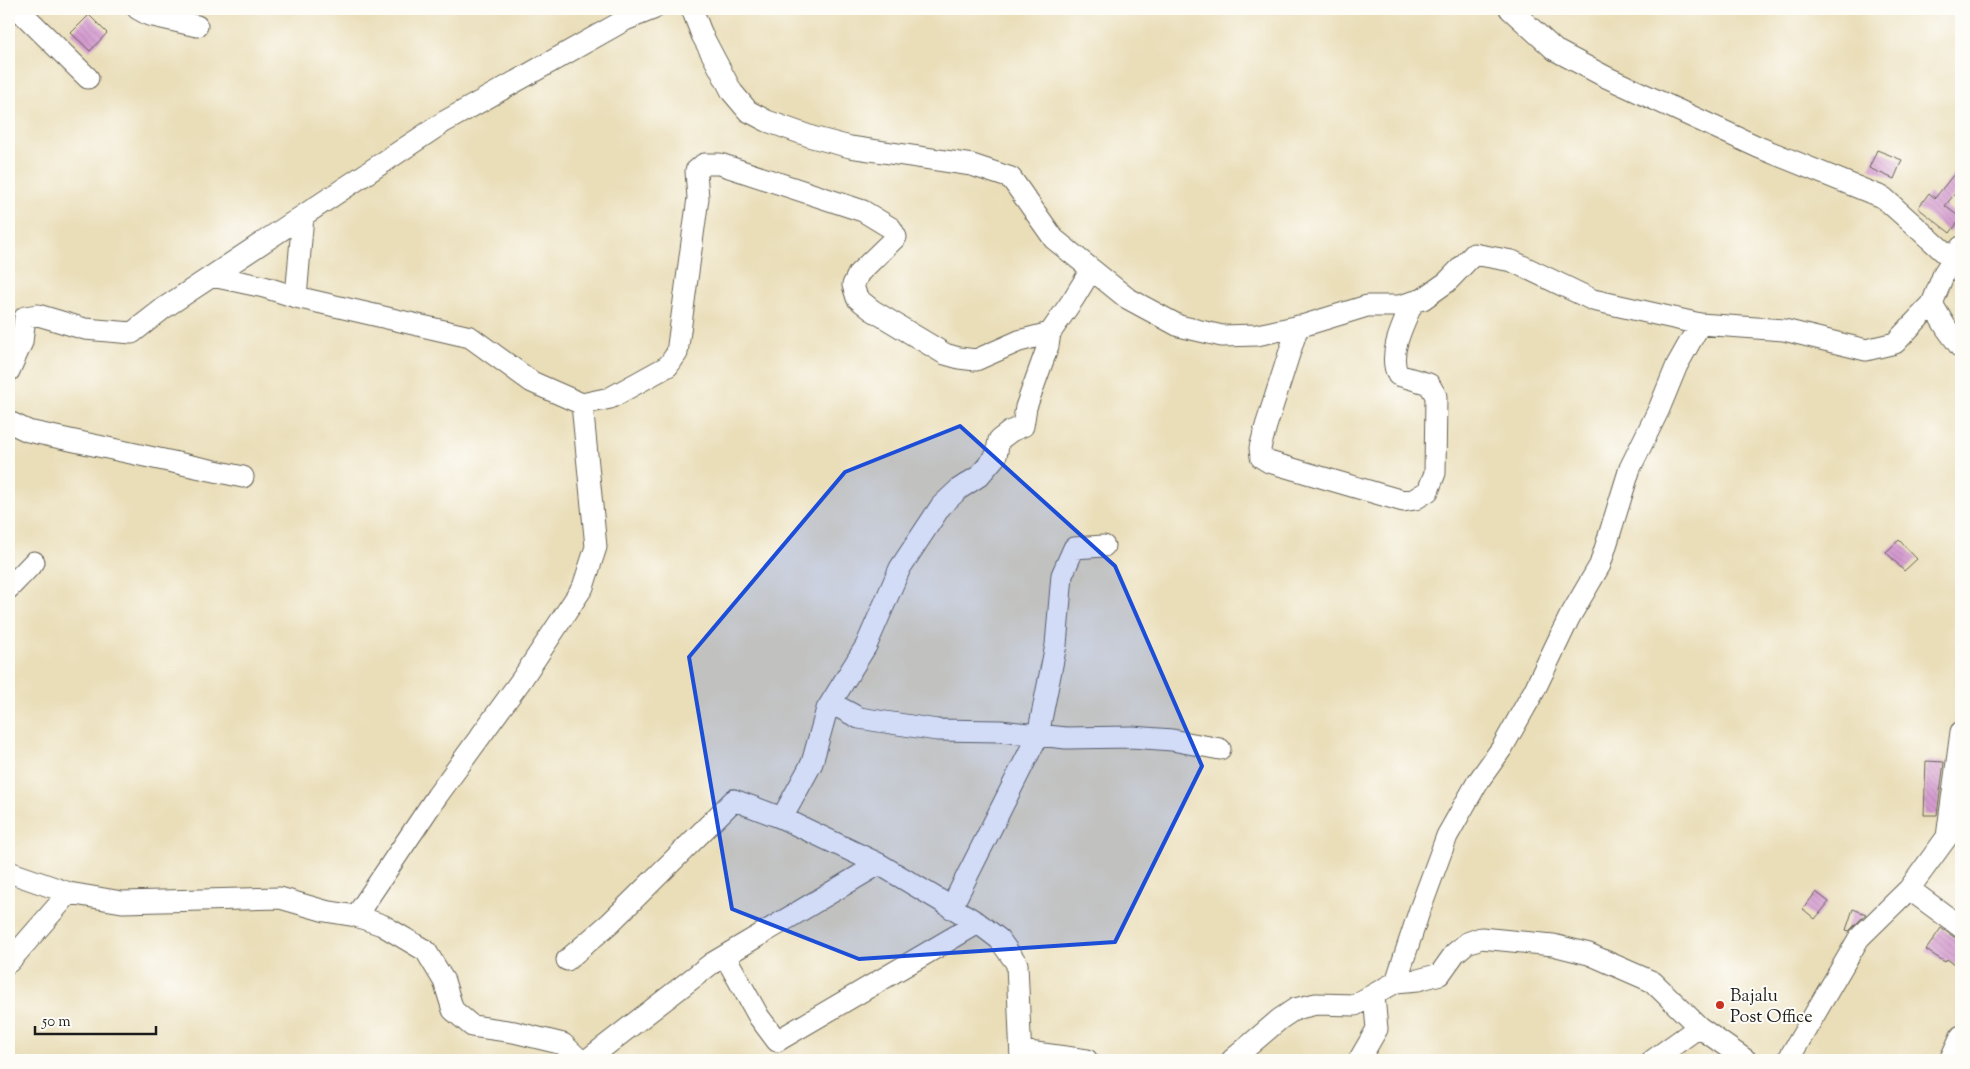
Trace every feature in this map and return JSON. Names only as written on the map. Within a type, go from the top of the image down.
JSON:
[{"type":"street","points":[[18,9],[88,78]]},
{"type":"street","points":[[138,9],[149,16],[196,26]]},
{"type":"street","points":[[9,371],[22,342],[25,317],[38,315],[85,329],[132,333],[164,308],[444,122],[625,20],[653,9]]},
{"type":"street","points":[[692,9],[702,35],[732,92],[748,111],[812,138],[850,147],[972,165],[1011,178],[1054,239],[1091,270],[1144,309],[1179,326],[1222,336],[1257,335],[1298,326],[1367,306],[1399,306],[1423,299],[1447,282],[1474,254],[1512,261],[1593,300],[1700,324],[1784,330],[1866,350],[1895,343],[1932,304],[1944,273],[1957,254],[1884,198],[1758,147],[1606,77],[1555,50],[1510,9]]},
{"type":"street","points":[[212,276],[470,337],[532,382],[582,404],[610,398],[668,366],[677,353],[698,198],[696,171],[704,164],[720,164],[863,211],[891,228],[896,237],[859,273],[852,285],[857,298],[896,326],[945,354],[976,360],[1019,341],[1050,333]]},
{"type":"street","points":[[296,297],[303,216]]},
{"type":"street","points":[[782,818],[812,764],[830,703],[866,646],[900,568],[941,506],[959,489],[979,476],[996,456],[999,440],[1011,431],[1023,426],[1026,407],[1048,346],[1050,333],[1091,270]]},
{"type":"street","points":[[1298,326],[1266,426],[1260,448],[1261,457],[1269,462],[1403,501],[1415,499],[1428,490],[1434,473],[1436,396],[1429,384],[1398,375],[1394,366],[1395,352],[1412,302]]},
{"type":"street","points":[[1932,304],[1961,348]]},
{"type":"street","points":[[1396,982],[1447,836],[1477,783],[1502,748],[1534,691],[1569,618],[1600,565],[1630,468],[1659,409],[1677,365],[1700,324]]},
{"type":"street","points":[[356,916],[438,796],[522,680],[583,587],[596,547],[582,404]]},
{"type":"street","points":[[9,422],[28,431],[243,477]]},
{"type":"street","points":[[951,908],[1038,735],[1056,645],[1062,575],[1074,548],[1104,546]]},
{"type":"street","points":[[9,588],[34,562]]},
{"type":"street","points":[[830,703],[859,718],[894,725],[937,730],[1000,731],[1066,738],[1132,737],[1172,740],[1220,749]]},
{"type":"street","points":[[1788,1060],[1859,938],[1909,889],[1947,837],[1961,732]]},
{"type":"street","points":[[567,960],[610,923],[734,800],[782,818],[879,864],[978,923],[999,940],[1017,964],[1021,1056],[1087,1060]]},
{"type":"street","points":[[587,1060],[711,964],[879,864]]},
{"type":"street","points":[[9,872],[69,894],[122,902],[280,898],[356,916],[382,925],[426,951],[444,981],[452,1010],[472,1026],[514,1032],[563,1044],[580,1060]]},
{"type":"street","points":[[1909,889],[1961,928]]},
{"type":"street","points":[[9,962],[69,894]]},
{"type":"street","points":[[725,956],[759,1016],[777,1041],[978,923]]},
{"type":"street","points":[[1232,1060],[1280,1019],[1295,1009],[1316,1004],[1355,1005],[1396,982],[1418,980],[1440,974],[1455,954],[1467,943],[1481,938],[1553,945],[1589,954],[1654,982],[1699,1027],[1746,1060]]},
{"type":"street","points":[[1359,1060],[1377,1029],[1374,996]]},
{"type":"street","points":[[1653,1060],[1699,1027]]},
{"type":"street","points":[[1950,1060],[1961,1036]]},
{"type":"highlighted area","points":[[960,426],[1115,566],[1202,766],[1115,942],[859,959],[732,909],[689,657],[845,472]]},
{"type":"building","points":[[89,15],[107,33],[90,51],[71,33]]},
{"type":"building","points":[[1877,150],[1902,160],[1894,179],[1869,168]]},
{"type":"building","points":[[1961,165],[1961,186],[1945,206],[1961,218],[1950,233],[1918,208],[1929,193],[1935,198]]},
{"type":"building","points":[[1899,540],[1917,559],[1904,571],[1886,552]]},
{"type":"building","points":[[1926,761],[1944,762],[1937,815],[1924,815]]},
{"type":"building","points":[[1816,892],[1829,902],[1815,919],[1803,909]]},
{"type":"building","points":[[1853,909],[1866,914],[1849,931],[1846,930]]},
{"type":"building","points":[[1941,928],[1954,937],[1961,939],[1961,969],[1947,959],[1945,962],[1926,950]]},
{"type":"place","name":"Bajalu Post Office","points":[[1720,1005]]}]
